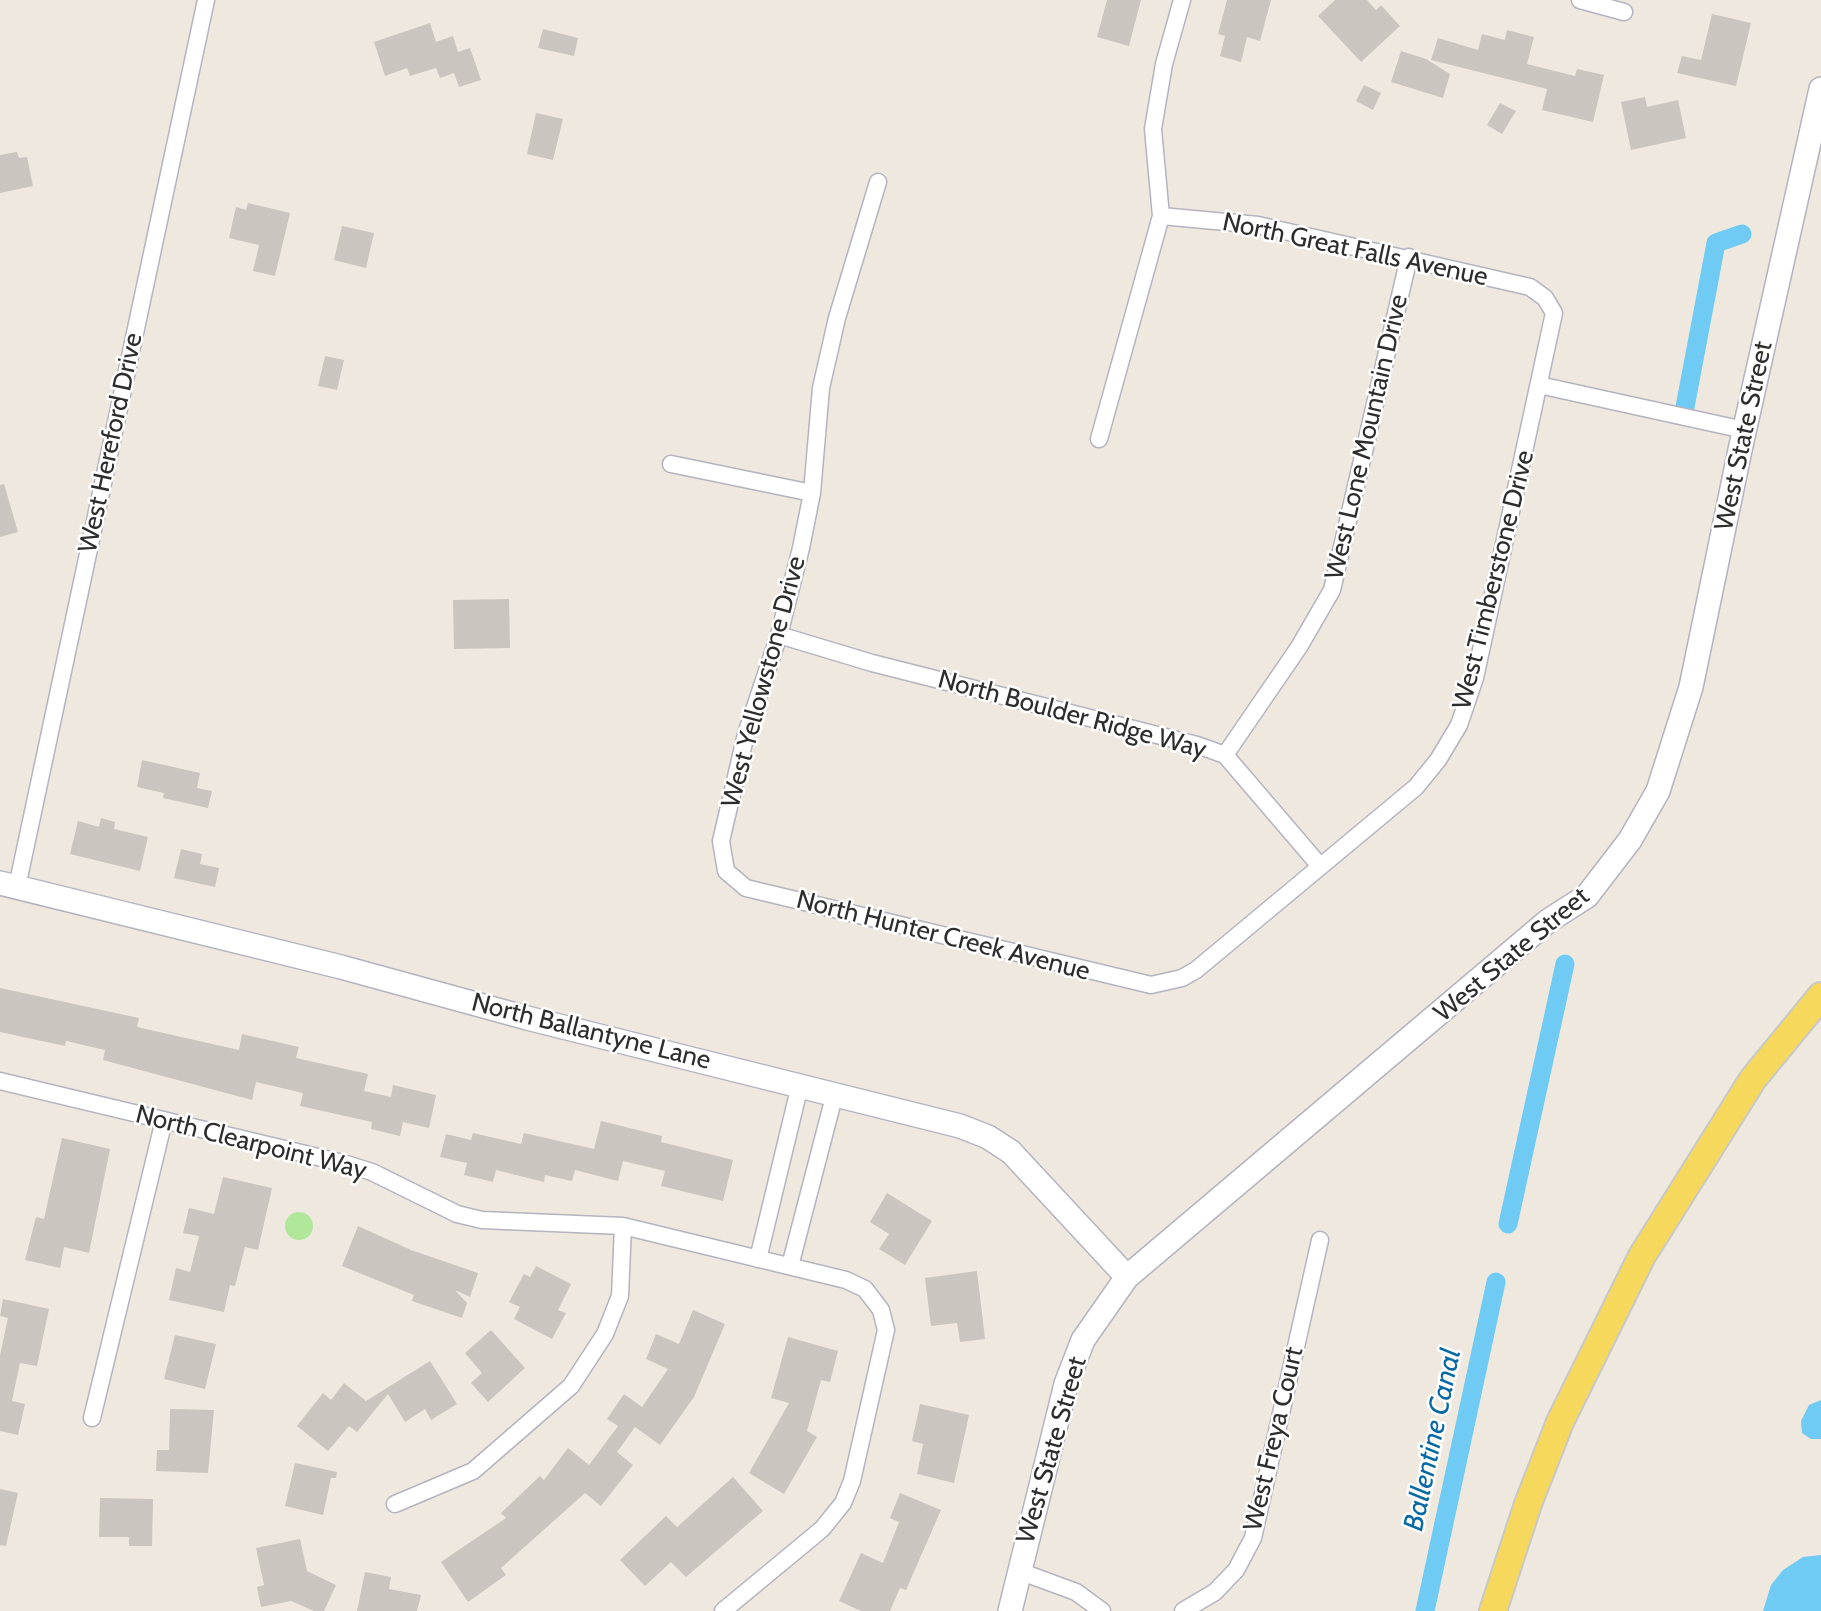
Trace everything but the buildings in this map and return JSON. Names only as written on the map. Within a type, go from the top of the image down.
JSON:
[{"type":"main road","name":"West State Street","points":[[1010,1611],[1066,1384],[1083,1340],[1127,1277],[1548,921],[1587,896],[1623,850],[1658,791],[1691,687],[1744,430],[1821,89]]},
{"type":"main road","name":"North Ballantyne Lane","points":[[8,885],[948,1122],[988,1137],[1011,1152],[1127,1277]]},
{"type":"main road","points":[[1493,1611],[1528,1504],[1560,1422],[1642,1256],[1753,1079],[1821,996]]},
{"type":"street","name":"West Hereford Drive","points":[[8,885],[206,0]]},
{"type":"street","points":[[1099,439],[1160,216],[1153,129],[1164,64],[1182,0]]},
{"type":"street","points":[[1580,0],[1624,12]]},
{"type":"street","name":"West Yellowstone Drive","points":[[726,871],[721,841],[746,734],[779,635],[812,493],[821,388],[837,318],[878,182]]},
{"type":"street","name":"North Great Falls Avenue","points":[[1160,216],[1258,225],[1409,257],[1530,287],[1545,298]]},
{"type":"street","name":"West Lone Mountain Drive","points":[[1225,755],[1299,647],[1332,590],[1409,257]]},
{"type":"street","name":"West Timberstone Drive","points":[[1166,983],[1196,970],[1416,787],[1438,760],[1458,724],[1475,678],[1554,313],[1545,298]]},
{"type":"street","points":[[1539,385],[1744,430]]},
{"type":"street","points":[[671,464],[812,493]]},
{"type":"street","name":"North Boulder Ridge Way","points":[[779,635],[872,663],[1197,744],[1225,755],[1320,866]]},
{"type":"street","name":"North Hunter Creek Avenue","points":[[726,871],[746,888],[1137,983],[1166,983]]},
{"type":"street","name":"North Clearpoint Way","points":[[0,1081],[352,1166],[457,1214],[482,1220],[623,1226],[846,1280],[865,1289],[881,1310],[886,1330],[852,1481],[843,1503],[822,1529],[723,1611]]},
{"type":"street","points":[[758,1259],[800,1085]]},
{"type":"street","points":[[790,1266],[835,1093]]},
{"type":"street","points":[[92,1418],[164,1120]]},
{"type":"street","points":[[395,1504],[473,1471],[571,1386],[605,1334],[620,1296],[623,1226]]},
{"type":"street","name":"West Freya Court","points":[[1183,1611],[1215,1592],[1236,1570],[1253,1538],[1320,1240]]},
{"type":"street","points":[[1019,1571],[1076,1592],[1102,1611]]},
{"type":"green space","points":[[299,1212],[309,1216],[313,1226],[309,1236],[299,1240],[289,1236],[285,1226],[289,1216]]},
{"type":"water","points":[[1821,1400],[1821,1439],[1811,1439],[1802,1433],[1801,1421],[1809,1405]]},
{"type":"water","points":[[1821,1555],[1821,1611],[1763,1611],[1771,1585],[1783,1570],[1803,1557]]},
{"type":"waterway","name":"Ballentine Canal","points":[[1685,407],[1716,243],[1742,234]]},
{"type":"waterway","name":"Ballentine Canal","points":[[1508,1224],[1565,964]]},
{"type":"waterway","name":"Ballentine Canal","points":[[1425,1611],[1496,1282]]}]
